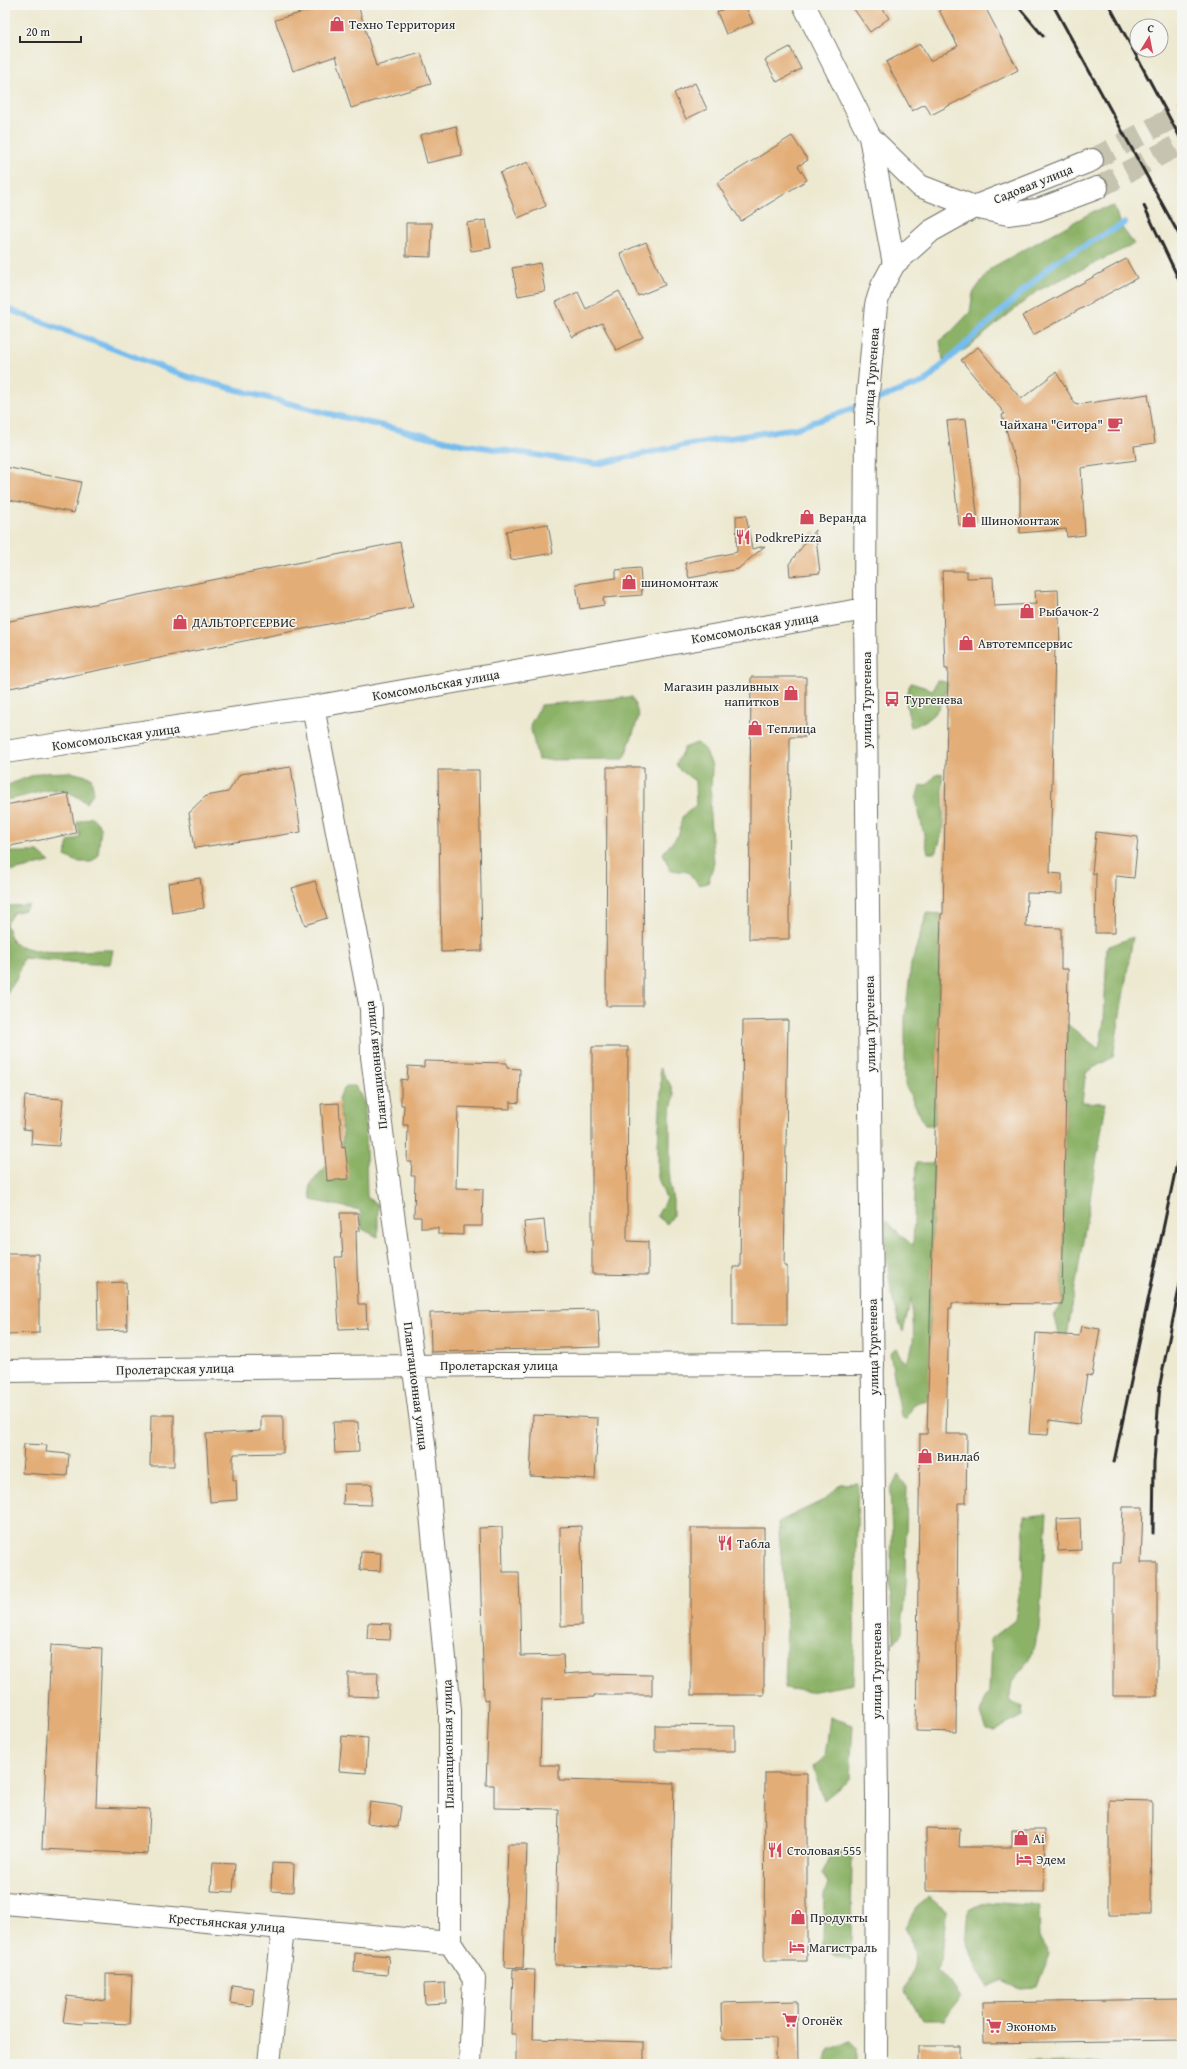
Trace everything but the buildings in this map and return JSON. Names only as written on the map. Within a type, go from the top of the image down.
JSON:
[{"type":"street","points":[[804,5],[870,137],[894,264]]},
{"type":"street","points":[[870,137],[920,186],[974,207]]},
{"type":"street","name":"Садовая улица","points":[[894,264],[931,231],[974,207],[1092,160]]},
{"type":"street","name":"Садовая улица","points":[[974,207],[1008,214],[1031,211],[1097,188]]},
{"type":"street","name":"улица Тургенева","points":[[876,2064],[877,1798],[865,609],[866,415],[876,305],[882,286],[894,264]]},
{"type":"street","name":"Комсомольская улица","points":[[5,752],[313,707],[865,609]]},
{"type":"street","name":"Плантационная улица","points":[[313,707],[371,1009],[372,1057],[425,1452],[450,1710],[450,1943]]},
{"type":"street","name":"Пролетарская улица","points":[[5,1371],[413,1366],[873,1364]]},
{"type":"street","name":"Крестьянская улица","points":[[5,1903],[450,1943]]},
{"type":"street","points":[[269,2064],[282,1928]]},
{"type":"street","points":[[450,1943],[474,1979],[470,2064]]},
{"type":"green space","points":[[1114,206],[1120,225],[1134,244],[1037,291],[966,349],[943,360],[940,341],[970,312],[973,293],[991,268],[1094,211]]},
{"type":"green space","points":[[937,680],[948,683],[940,705],[926,720],[911,727],[906,699],[911,683],[933,690]]},
{"type":"green space","points":[[632,697],[639,716],[624,759],[538,760],[530,725],[541,705]]},
{"type":"green space","points":[[697,743],[705,749],[712,766],[710,817],[714,863],[708,883],[699,885],[688,872],[670,870],[663,853],[679,834],[682,817],[696,805],[695,781],[679,769],[676,764],[684,748]]},
{"type":"green space","points":[[70,772],[91,777],[94,792],[86,803],[65,791],[56,790],[5,800],[5,786],[39,773]]},
{"type":"green space","points":[[942,773],[943,825],[939,845],[935,853],[928,853],[916,799],[920,786],[927,785],[936,775]]},
{"type":"green space","points":[[92,817],[101,827],[98,856],[91,862],[77,862],[65,856],[68,842],[80,837],[77,822]]},
{"type":"green space","points":[[5,852],[38,852],[50,862],[13,871],[5,868]]},
{"type":"green space","points":[[29,905],[25,910],[13,913],[6,924],[13,943],[25,948],[49,952],[113,950],[110,964],[92,964],[23,958],[16,980],[5,996],[5,906]]},
{"type":"green space","points":[[927,913],[941,914],[935,1125],[925,1125],[905,1085],[905,1018],[911,964]]},
{"type":"green space","points":[[1133,937],[1113,1057],[1086,1072],[1082,1102],[1106,1103],[1064,1354],[1054,1314],[1062,1304],[1067,1024],[1099,1049],[1104,1021],[1107,947]]},
{"type":"green space","points":[[660,1068],[670,1084],[674,1096],[670,1115],[670,1186],[673,1200],[673,1216],[667,1224],[657,1216],[666,1199],[658,1178],[661,1090]]},
{"type":"green space","points":[[346,1086],[355,1086],[365,1102],[367,1198],[378,1204],[378,1237],[362,1229],[360,1210],[311,1200],[310,1185],[342,1146],[343,1136],[338,1098]]},
{"type":"green space","points":[[916,1163],[934,1163],[928,1401],[914,1404],[906,1420],[901,1416],[890,1353],[896,1348],[904,1363],[912,1349],[914,1332],[911,1298],[903,1332],[891,1291],[885,1220],[913,1246]]},
{"type":"green space","points":[[898,1475],[907,1487],[905,1583],[902,1633],[894,1643],[890,1587],[892,1534],[890,1492]]},
{"type":"green space","points":[[858,1483],[853,1684],[810,1692],[785,1688],[787,1619],[778,1522],[824,1500],[841,1484]]},
{"type":"green space","points":[[1047,1513],[1039,1628],[1030,1660],[1012,1681],[1009,1702],[1022,1707],[1023,1716],[994,1731],[986,1730],[980,1714],[983,1702],[989,1692],[991,1639],[1015,1620],[1022,1577],[1024,1516]]},
{"type":"green space","points":[[830,1717],[853,1725],[850,1779],[824,1800],[813,1767],[825,1757]]},
{"type":"green space","points":[[852,1847],[851,1961],[833,1955],[823,1945],[824,1895],[828,1883],[822,1874],[831,1855]]},
{"type":"green space","points":[[929,1897],[946,1911],[942,1959],[936,1970],[949,1982],[960,1998],[945,2020],[922,2020],[905,1991],[915,1959],[913,1946],[905,1927],[916,1908]]},
{"type":"green space","points":[[987,1902],[1039,1906],[1040,1939],[1049,1954],[1037,1987],[1020,1988],[1002,1980],[987,1987],[969,1950],[966,1931],[969,1909]]},
{"type":"green space","points":[[851,2041],[856,2048],[856,2064],[825,2064],[829,2050]]},
{"type":"green space","points":[[1069,2062],[1108,2064],[999,2064]]},
{"type":"waterway","points":[[872,401],[924,382],[1055,262],[1125,223]]},
{"type":"waterway","points":[[5,308],[188,377],[326,413],[461,444],[596,464],[690,444],[797,428],[862,405]]},
{"type":"tunnel","points":[[1092,160],[1182,113]]},
{"type":"tunnel","points":[[1097,188],[1182,143]]},
{"type":"railway","points":[[1017,5],[1043,36]]},
{"type":"railway","points":[[1053,5],[1182,240]]},
{"type":"railway","points":[[1109,5],[1182,141]]},
{"type":"railway","points":[[1144,206],[1182,286]]},
{"type":"railway","points":[[1114,1462],[1182,1139]]},
{"type":"railway","points":[[1153,1533],[1154,1463],[1160,1384],[1182,1274]]},
{"type":"place","name":"Техно Территория","points":[[337,24]]},
{"type":"place","name":"Чайхана \"Ситора\"","points":[[1115,424]]},
{"type":"place","name":"Веранда","points":[[807,517]]},
{"type":"place","name":"Шиномонтаж","points":[[969,520]]},
{"type":"place","name":"PodkrePizza","points":[[743,537]]},
{"type":"place","name":"шиномонтаж","points":[[629,582]]},
{"type":"place","name":"Рыбачок-2","points":[[1027,611]]},
{"type":"place","name":"ДАЛЬТОРГСЕРВИС","points":[[180,622]]},
{"type":"place","name":"Автотемпсервис","points":[[966,643]]},
{"type":"place","name":"Магазин разливных напитков","points":[[791,693]]},
{"type":"place","name":"Тургенева","points":[[892,699]]},
{"type":"place","name":"Теплица","points":[[755,728]]},
{"type":"place","name":"Винлаб","points":[[925,1456]]},
{"type":"place","name":"Табла","points":[[725,1543]]},
{"type":"place","name":"Ai","points":[[1021,1838]]},
{"type":"place","name":"Столовая 555","points":[[775,1850]]},
{"type":"place","name":"Эдем","points":[[1024,1859]]},
{"type":"place","name":"Продукты","points":[[798,1917]]},
{"type":"place","name":"Магистраль","points":[[797,1947]]},
{"type":"place","name":"Огонёк","points":[[790,2020]]},
{"type":"place","name":"Экономь","points":[[994,2026]]}]
